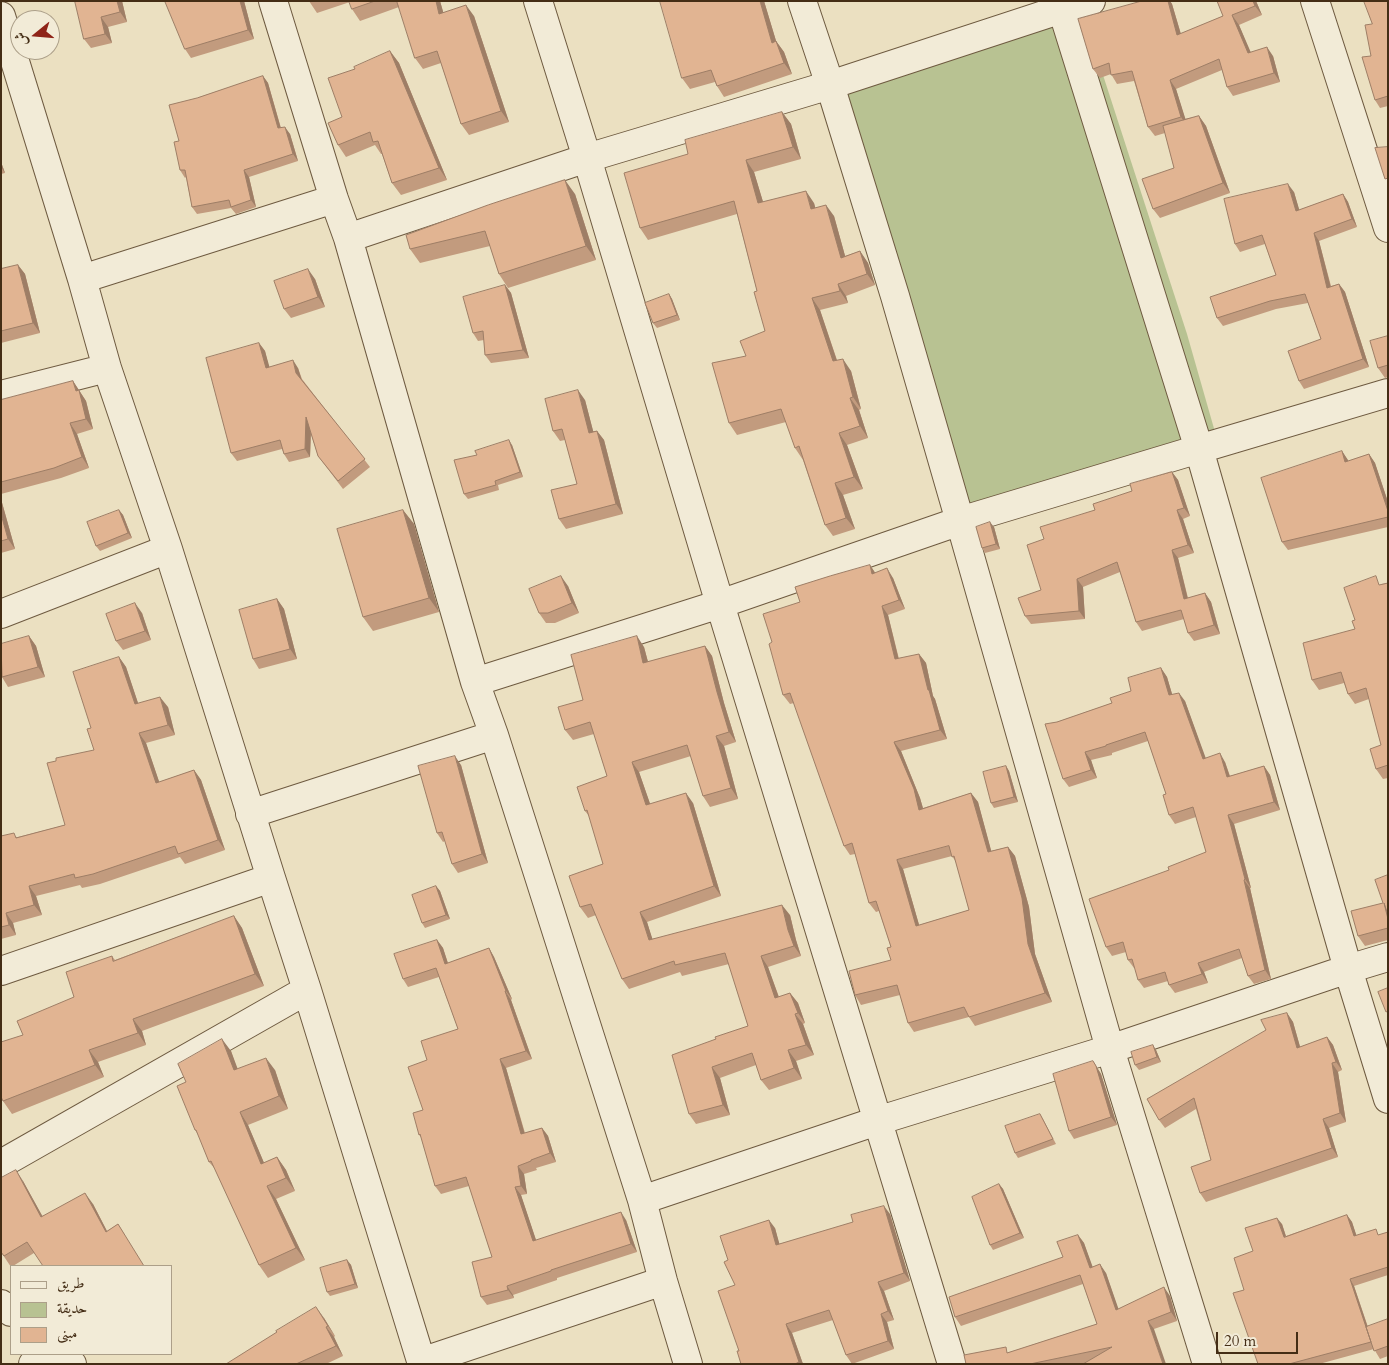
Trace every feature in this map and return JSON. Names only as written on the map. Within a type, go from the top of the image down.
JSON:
[{"type":"street","points":[[273,1],[334,199],[348,238],[475,682],[494,735],[642,1200],[663,1281],[688,1364]]},
{"type":"street","points":[[538,1],[952,1364]]},
{"type":"street","points":[[802,1],[895,296],[1110,1049],[1207,1364]]},
{"type":"street","points":[[348,238],[587,158],[830,86],[1060,5],[1091,1]]},
{"type":"street","points":[[1315,1],[1388,228]]},
{"type":"street","points":[[1060,5],[1198,449],[1348,969],[1388,1099]]},
{"type":"street","points":[[1,16],[11,87],[82,279],[107,368],[168,549],[422,1363],[663,1281]]},
{"type":"street","points":[[82,279],[334,199]]},
{"type":"street","points":[[1,395],[107,368]]},
{"type":"street","points":[[475,682],[720,604],[960,521],[1388,393]]},
{"type":"street","points":[[1,614],[168,549]]},
{"type":"street","points":[[250,814],[494,735]]},
{"type":"street","points":[[1,971],[270,878]]},
{"type":"street","points":[[642,1200],[877,1121],[1110,1049],[1388,957]]},
{"type":"street","points":[[1,1164],[307,990]]},
{"type":"street","points":[[33,1364],[42,1355]]},
{"type":"street","points":[[61,1355],[72,1364]]},
{"type":"green space","points":[[1040,1],[1079,1],[1187,334],[1217,439],[970,511],[834,69]]},
{"type":"building","points":[[75,1],[117,1],[120,12],[101,17],[105,34],[84,39]]},
{"type":"building","points":[[165,1],[240,1],[248,30],[185,49]]},
{"type":"building","points":[[349,1],[375,1],[352,9]]},
{"type":"building","points":[[397,1],[436,1],[439,14],[466,5],[501,111],[461,124],[437,51],[415,58]]},
{"type":"building","points":[[660,1],[760,1],[772,43],[776,41],[784,63],[717,86],[711,70],[682,78]]},
{"type":"building","points":[[1142,1],[1168,1],[1177,35],[1223,16],[1217,1],[1253,1],[1255,6],[1232,15],[1248,53],[1267,47],[1274,73],[1227,87],[1219,59],[1170,80],[1181,117],[1148,127],[1132,71],[1111,75],[1109,63],[1093,69],[1078,19]]},
{"type":"building","points":[[1364,1],[1388,1],[1388,96],[1375,100],[1362,57],[1371,56],[1365,25],[1372,24]]},
{"type":"building","points":[[390,51],[439,168],[392,183],[378,141],[373,142],[370,132],[338,145],[328,123],[342,117],[328,78],[355,69],[354,67]]},
{"type":"building","points":[[263,76],[278,128],[285,127],[293,154],[244,170],[251,200],[231,207],[229,200],[192,207],[185,170],[180,170],[174,142],[179,141],[169,105],[197,98]]},
{"type":"building","points":[[782,112],[793,147],[746,160],[758,203],[806,191],[811,209],[826,205],[841,258],[860,251],[867,274],[838,284],[840,291],[812,298],[833,361],[843,359],[853,397],[850,398],[860,426],[839,433],[854,477],[835,483],[846,518],[825,525],[799,446],[795,448],[781,409],[729,423],[712,363],[746,356],[740,341],[765,331],[754,292],[757,291],[734,201],[640,228],[624,173],[688,154],[685,140]]},
{"type":"building","points":[[1199,116],[1223,183],[1153,209],[1142,179],[1174,168],[1163,126]]},
{"type":"building","points":[[1388,147],[1388,178],[1385,179],[1375,148]]},
{"type":"building","points":[[565,180],[586,246],[499,274],[485,231],[410,249],[406,235],[488,205]]},
{"type":"building","points":[[1288,184],[1296,211],[1343,194],[1352,219],[1314,233],[1327,288],[1339,284],[1363,359],[1299,381],[1288,351],[1321,339],[1305,294],[1270,301],[1217,318],[1210,297],[1276,275],[1262,235],[1235,244],[1224,199]]},
{"type":"building","points":[[18,265],[33,323],[1,331],[1,269]]},
{"type":"building","points":[[308,269],[318,297],[284,309],[274,281]]},
{"type":"building","points":[[505,285],[523,350],[485,355],[483,331],[473,333],[463,297]]},
{"type":"building","points":[[669,294],[677,315],[653,323],[645,303]]},
{"type":"building","points":[[1388,336],[1388,365],[1378,368],[1370,341]]},
{"type":"building","points":[[259,343],[266,368],[293,360],[296,373],[365,459],[338,481],[318,456],[306,417],[305,449],[284,454],[280,440],[231,453],[206,358]]},
{"type":"building","points":[[73,381],[76,391],[79,390],[86,419],[70,423],[82,457],[54,468],[1,482],[1,400]]},
{"type":"building","points":[[578,390],[589,433],[597,431],[616,504],[559,519],[551,490],[577,484],[562,429],[553,431],[545,399]]},
{"type":"building","points":[[509,440],[520,472],[495,481],[496,485],[464,494],[454,460],[477,455],[475,451]]},
{"type":"building","points":[[1342,451],[1345,462],[1369,454],[1388,511],[1388,517],[1282,542],[1261,478]]},
{"type":"building","points":[[1172,472],[1184,508],[1177,510],[1188,545],[1172,550],[1184,599],[1205,593],[1214,625],[1188,633],[1181,610],[1136,622],[1117,562],[1077,579],[1079,611],[1025,616],[1018,598],[1041,590],[1027,545],[1044,539],[1040,527],[1095,510],[1093,504],[1132,491],[1130,484]]},
{"type":"building","points":[[119,510],[128,533],[96,546],[87,522]]},
{"type":"building","points":[[403,510],[429,598],[363,617],[337,529]]},
{"type":"building","points":[[1,514],[8,539],[1,541]]},
{"type":"building","points":[[990,522],[996,544],[982,548],[976,527]]},
{"type":"building","points":[[870,565],[872,574],[887,568],[899,600],[882,606],[895,659],[919,654],[940,730],[894,742],[914,789],[919,810],[971,793],[988,852],[1008,847],[1022,898],[1028,944],[1045,993],[969,1017],[964,1007],[908,1023],[897,985],[855,995],[849,971],[891,960],[887,948],[891,947],[876,901],[869,903],[852,843],[844,846],[790,693],[783,695],[769,644],[772,642],[763,614],[800,602],[795,587]],"holes":[[[949,846],[952,857],[954,856],[969,910],[916,926],[897,860]]]},
{"type":"building","points":[[561,576],[572,603],[548,613],[539,613],[529,589]]},
{"type":"building","points":[[1376,576],[1379,585],[1388,583],[1388,765],[1376,769],[1370,749],[1381,745],[1366,688],[1348,694],[1341,672],[1312,680],[1303,643],[1355,629],[1352,621],[1355,620],[1344,588]]},
{"type":"building","points":[[277,599],[290,649],[253,659],[239,610]]},
{"type":"building","points":[[135,603],[145,631],[116,641],[106,614]]},
{"type":"building","points":[[29,636],[38,667],[2,677],[1,644]]},
{"type":"building","points":[[637,636],[643,663],[705,646],[729,732],[716,736],[731,788],[703,796],[687,745],[632,762],[646,805],[686,793],[714,886],[640,912],[649,940],[782,905],[794,946],[761,956],[775,998],[790,993],[798,1013],[795,1014],[806,1045],[788,1050],[794,1068],[761,1080],[752,1053],[712,1067],[723,1105],[689,1114],[672,1055],[748,1026],[725,953],[675,965],[674,961],[622,979],[591,904],[580,907],[569,876],[603,864],[587,810],[585,811],[577,787],[607,776],[590,722],[565,730],[558,707],[583,700],[571,655]]},
{"type":"building","points":[[119,657],[135,704],[160,697],[168,725],[139,733],[156,783],[194,770],[218,840],[178,854],[175,846],[93,874],[75,878],[74,874],[29,886],[34,905],[6,913],[9,925],[1,927],[1,836],[14,833],[16,838],[65,825],[47,763],[56,761],[56,758],[94,750],[87,729],[91,728],[73,672]]},
{"type":"building","points":[[1161,668],[1169,695],[1179,693],[1203,759],[1220,753],[1227,777],[1264,766],[1274,802],[1228,815],[1245,879],[1265,970],[1248,976],[1239,949],[1198,963],[1202,974],[1169,985],[1165,972],[1138,980],[1132,959],[1128,960],[1123,942],[1106,947],[1089,899],[1169,870],[1168,867],[1206,852],[1193,807],[1169,815],[1163,795],[1166,794],[1145,732],[1085,752],[1091,770],[1063,779],[1045,724],[1057,722],[1112,703],[1110,698],[1131,691],[1128,678]]},
{"type":"building","points":[[455,756],[482,854],[452,864],[442,832],[437,833],[418,766]]},
{"type":"building","points":[[1006,766],[1014,797],[991,803],[983,772]]},
{"type":"building","points":[[1388,875],[1388,915],[1384,903],[1388,928],[1358,936],[1351,911],[1383,903],[1375,880]]},
{"type":"building","points":[[436,886],[446,915],[422,923],[412,895]]},
{"type":"building","points":[[234,916],[255,974],[133,1019],[138,1033],[89,1050],[95,1065],[3,1101],[1,1097],[1,1042],[23,1035],[17,1021],[74,997],[66,972],[112,956],[113,961]]},
{"type":"building","points":[[437,940],[445,964],[489,948],[526,1051],[500,1059],[521,1134],[542,1128],[550,1153],[518,1166],[521,1186],[515,1187],[533,1241],[621,1212],[631,1244],[507,1286],[508,1290],[481,1297],[472,1262],[492,1257],[466,1177],[435,1186],[413,1113],[423,1110],[408,1067],[427,1060],[421,1041],[458,1029],[436,968],[403,979],[394,954]]},
{"type":"building","points":[[1388,988],[1388,1011],[1386,1012],[1378,992]]},
{"type":"building","points":[[1287,1013],[1297,1048],[1327,1037],[1336,1062],[1332,1063],[1340,1113],[1323,1119],[1332,1148],[1200,1193],[1191,1167],[1211,1160],[1194,1098],[1159,1120],[1147,1099],[1266,1030],[1261,1020]]},
{"type":"building","points":[[222,1039],[234,1070],[266,1058],[279,1096],[240,1112],[261,1164],[277,1157],[286,1178],[267,1186],[296,1248],[259,1265],[211,1161],[209,1162],[177,1086],[186,1082],[178,1064]]},
{"type":"building","points":[[1153,1045],[1157,1057],[1135,1065],[1131,1052]]},
{"type":"building","points":[[1093,1061],[1111,1117],[1069,1131],[1053,1074]]},
{"type":"building","points":[[1040,1114],[1053,1139],[1015,1153],[1005,1126]]},
{"type":"building","points":[[16,1170],[41,1217],[85,1193],[106,1232],[118,1224],[143,1265],[42,1265],[27,1242],[4,1256],[1,1252],[1,1178]]},
{"type":"building","points":[[999,1184],[1020,1233],[990,1245],[972,1197]]},
{"type":"building","points":[[884,1206],[904,1273],[878,1282],[888,1311],[881,1314],[888,1341],[846,1355],[829,1310],[786,1324],[799,1362],[795,1364],[741,1364],[737,1351],[739,1351],[718,1291],[735,1285],[724,1262],[728,1260],[720,1236],[769,1220],[776,1245],[853,1222],[851,1215]]},
{"type":"building","points":[[1347,1215],[1354,1236],[1376,1229],[1378,1235],[1388,1232],[1388,1267],[1350,1279],[1371,1342],[1289,1364],[1258,1364],[1233,1293],[1244,1290],[1234,1258],[1253,1251],[1245,1228],[1277,1218],[1284,1237]]},
{"type":"building","points":[[1078,1235],[1090,1268],[1100,1264],[1116,1310],[1164,1287],[1171,1312],[1148,1321],[1163,1364],[1083,1364],[1112,1347],[1030,1364],[966,1364],[964,1355],[1006,1347],[1007,1353],[1097,1324],[1080,1275],[955,1317],[949,1297],[1063,1257],[1057,1242]]},
{"type":"building","points":[[347,1260],[355,1284],[327,1292],[320,1268]]},
{"type":"building","points":[[316,1307],[328,1326],[326,1327],[336,1346],[296,1364],[226,1364],[276,1331]]},
{"type":"building","points":[[1388,1319],[1388,1346],[1374,1351],[1366,1327]]}]
